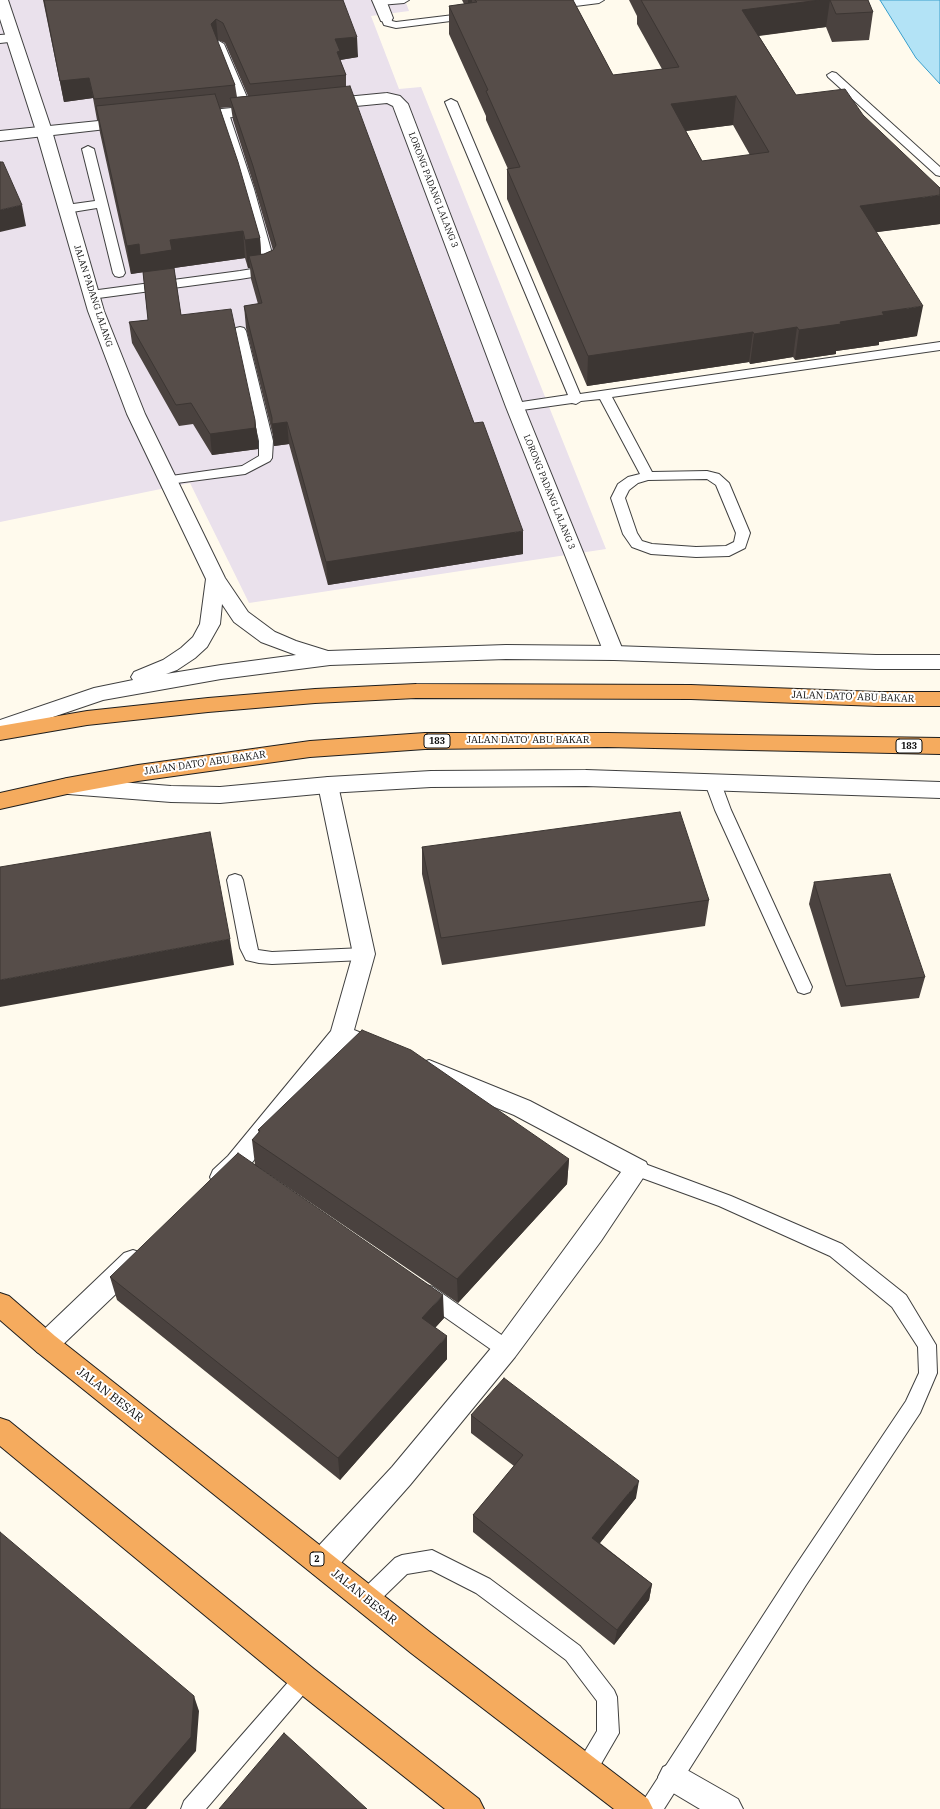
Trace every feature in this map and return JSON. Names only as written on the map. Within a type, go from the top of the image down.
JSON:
[{"type":"highway","name":"JALAN DATO' ABU BAKAR","points":[[0,733],[87,718],[208,705],[316,696],[416,691],[691,692],[878,699],[940,699]]},
{"type":"highway","name":"JALAN DATO' ABU BAKAR","points":[[0,801],[67,786],[138,773],[310,749],[425,741],[607,740],[940,746]]},
{"type":"highway","name":"JALAN BESAR","points":[[0,1304],[46,1344],[367,1599],[638,1809]]},
{"type":"highway","points":[[0,1430],[304,1679],[469,1809]]},
{"type":"street","name":"JALAN PADANG LALANG","points":[[1,0],[7,38],[44,131],[91,294],[114,363],[136,414],[216,580],[241,617],[268,637],[289,646],[330,658]]},
{"type":"street","points":[[380,1],[386,18]]},
{"type":"street","name":"LORONG PADANG LALANG 3","points":[[309,105],[387,98],[395,98],[398,101],[515,407],[614,653]]},
{"type":"street","points":[[176,118],[278,108]]},
{"type":"street","points":[[0,136],[145,121]]},
{"type":"street","points":[[0,728],[101,693],[170,665],[188,653],[200,642],[210,624],[216,580]]},
{"type":"street","points":[[101,693],[221,672],[330,658],[506,652],[614,653],[876,662],[940,662]]},
{"type":"street","points":[[67,786],[171,794],[220,795],[328,785],[431,779],[586,778],[940,790]]},
{"type":"street","points":[[208,1190],[244,1167],[341,1035],[364,954],[328,785]]},
{"type":"street","points":[[322,1563],[401,1476],[506,1349],[592,1233],[637,1169],[522,1108],[341,1035]]},
{"type":"street","points":[[46,1344],[150,1245]]},
{"type":"street","points":[[674,1778],[728,1809]]},
{"type":"lane","points":[[380,1],[404,0]]},
{"type":"lane","points":[[544,7],[599,0]]},
{"type":"lane","points":[[386,18],[388,23],[396,25],[482,14]]},
{"type":"lane","points":[[219,44],[247,111]]},
{"type":"lane","points":[[832,75],[940,173]]},
{"type":"lane","points":[[451,102],[576,400]]},
{"type":"lane","points":[[91,294],[240,275],[265,271],[270,268],[248,189],[223,114]]},
{"type":"lane","points":[[88,149],[119,273]]},
{"type":"lane","points":[[66,209],[102,204]]},
{"type":"lane","points":[[169,480],[245,470],[264,458],[266,441],[240,331]]},
{"type":"lane","points":[[515,407],[576,400],[940,346]]},
{"type":"lane","points":[[604,395],[648,476]]},
{"type":"lane","points":[[706,475],[714,477],[722,483],[743,533],[740,545],[729,551],[696,552],[651,550],[637,544],[630,534],[618,498],[628,483],[648,476],[706,475]]},
{"type":"lane","points":[[713,783],[723,810],[804,987]]},
{"type":"lane","points":[[235,880],[248,948],[252,955],[272,958],[364,954]]},
{"type":"lane","points":[[637,1169],[725,1201],[836,1250],[899,1301],[927,1345],[928,1373],[913,1407],[799,1578],[674,1778],[651,1809]]},
{"type":"lane","points":[[414,1285],[506,1349]]},
{"type":"lane","points":[[367,1599],[402,1565],[432,1560],[483,1586],[573,1653],[607,1697],[608,1733],[586,1768]]},
{"type":"lane","points":[[192,1809],[304,1679]]},
{"type":"shaded area","points":[[0,0],[405,0],[409,11],[371,16],[399,89],[421,87],[606,549],[249,603],[190,483],[0,522]]},
{"type":"water","points":[[880,0],[940,0],[940,84],[916,58]]},
{"type":"building","points":[[44,0],[343,0],[357,37],[335,39],[340,51],[337,52],[346,75],[250,84],[223,23],[216,19],[211,24],[235,85],[94,99],[89,78],[60,81]]},
{"type":"building","points":[[475,0],[573,0],[613,75],[679,67],[641,0],[820,0],[742,10],[796,95],[845,89],[863,115],[940,188],[940,195],[860,206],[923,306],[882,312],[884,315],[840,322],[841,324],[799,330],[797,327],[754,334],[753,332],[588,356],[507,169],[520,167],[486,91],[488,90],[449,6],[477,2]],"holes":[[[736,96],[769,152],[702,161],[671,104]]]},
{"type":"building","points":[[830,0],[868,0],[873,12],[836,14]]},
{"type":"building","points":[[350,86],[474,423],[483,422],[523,531],[326,562],[287,422],[272,424],[272,418],[244,306],[262,303],[249,256],[264,254],[273,250],[276,245],[253,166],[230,98]]},
{"type":"building","points":[[215,94],[238,162],[260,238],[245,240],[243,231],[170,240],[172,250],[140,255],[139,244],[127,246],[96,106]]},
{"type":"building","points":[[0,162],[3,162],[22,205],[0,210]]},
{"type":"building","points":[[174,268],[181,315],[231,309],[255,420],[255,428],[210,434],[191,403],[176,405],[129,322],[148,320],[143,272]]},
{"type":"building","points":[[680,812],[709,900],[441,938],[422,847]]},
{"type":"building","points":[[210,832],[230,939],[0,980],[0,867]]},
{"type":"building","points":[[890,874],[925,977],[846,986],[814,882]]},
{"type":"building","points":[[362,1030],[411,1050],[569,1159],[457,1279],[252,1140],[260,1131],[258,1130]]},
{"type":"building","points":[[238,1153],[443,1295],[422,1318],[447,1336],[338,1458],[110,1277]]},
{"type":"building","points":[[504,1378],[639,1481],[592,1538],[652,1584],[617,1630],[473,1515],[523,1455],[471,1415]]},
{"type":"building","points":[[0,1532],[194,1696],[191,1737],[129,1809],[0,1809]]},
{"type":"building","points":[[284,1733],[367,1809],[219,1809]]}]
